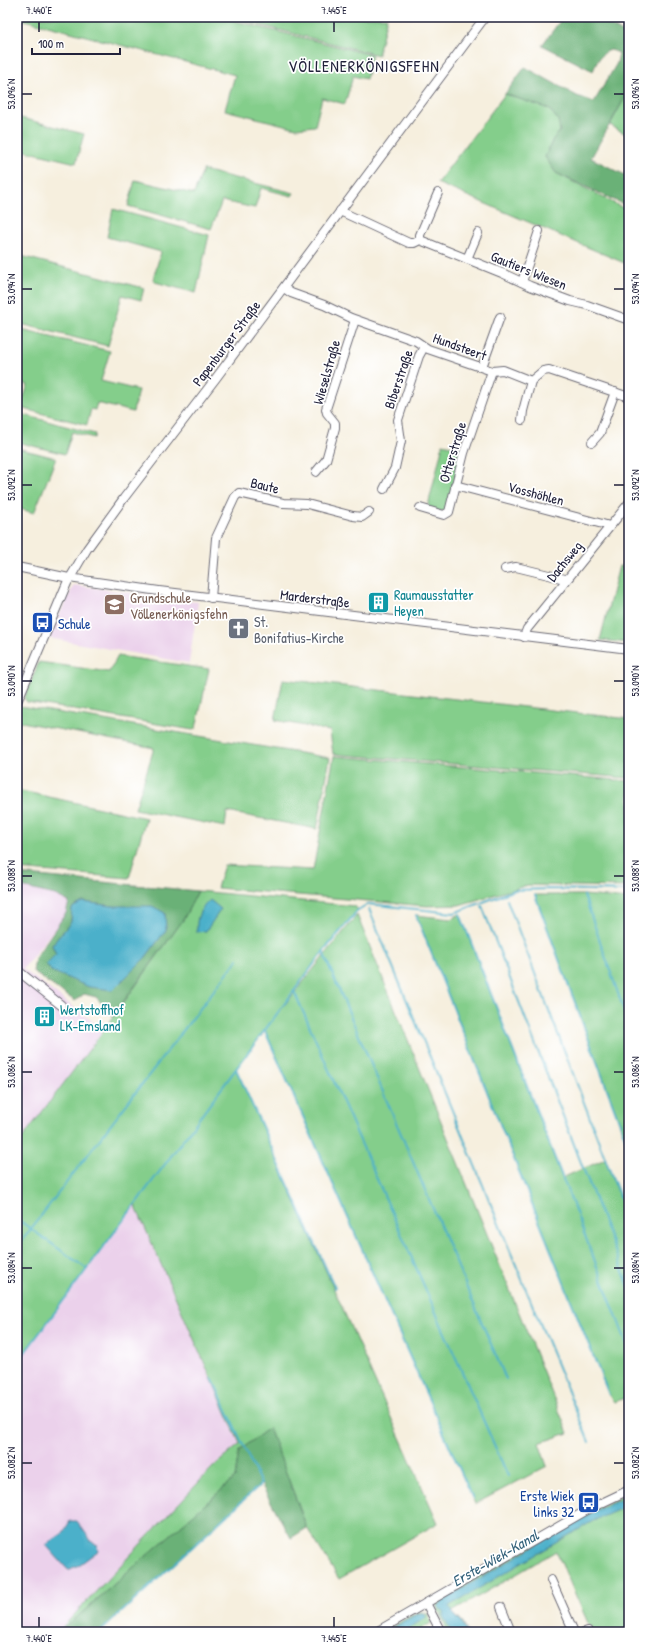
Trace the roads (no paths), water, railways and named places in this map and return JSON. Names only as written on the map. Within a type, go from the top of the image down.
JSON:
[{"type":"street","name":"Papenburger Straße","points":[[17,702],[69,578],[87,549],[284,288],[485,17]]},
{"type":"street","points":[[420,240],[420,235],[438,194]]},
{"type":"street","name":"Gautiers Wiesen","points":[[340,211],[409,243],[414,243],[420,240],[570,301],[580,302],[629,320]]},
{"type":"street","points":[[522,282],[539,231]]},
{"type":"street","points":[[467,258],[478,233]]},
{"type":"street","name":"Hundsteert","points":[[284,288],[355,320],[416,340],[424,346],[492,371],[503,370],[531,381]]},
{"type":"street","points":[[482,367],[500,317]]},
{"type":"street","name":"Wieselstraße","points":[[316,472],[326,460],[335,428],[336,423],[326,413],[326,409],[355,320]]},
{"type":"street","name":"Biberstraße","points":[[384,489],[395,468],[401,441],[398,420],[424,346]]},
{"type":"street","points":[[522,420],[524,405],[531,381],[543,371],[550,370],[629,396]]},
{"type":"street","name":"Otterstraße","points":[[420,508],[444,515],[447,514],[464,453],[492,371]]},
{"type":"street","points":[[592,442],[600,433],[615,392]]},
{"type":"street","name":"Vosshöhlen","points":[[455,485],[610,526]]},
{"type":"street","name":"Baute","points":[[211,598],[217,534],[233,501],[239,493],[283,503],[307,504],[353,516],[362,517],[369,512]]},
{"type":"street","name":"Dachsweg","points":[[524,637],[526,628],[629,503]]},
{"type":"street","name":"Marderstraße","points":[[17,567],[69,578],[211,598],[629,649]]},
{"type":"street","points":[[505,569],[516,567],[565,580]]},
{"type":"street","points":[[17,970],[62,1005]]},
{"type":"street","points":[[376,1632],[589,1509],[629,1490]]},
{"type":"street","points":[[552,1580],[574,1632]]},
{"type":"street","points":[[426,1603],[441,1632]]},
{"type":"street","points":[[501,1607],[511,1632]]},
{"type":"water","points":[[210,900],[221,909],[206,931],[197,932],[199,914]]},
{"type":"water","points":[[83,902],[112,906],[152,906],[165,913],[166,930],[145,958],[113,990],[89,987],[51,971],[46,964],[56,954],[52,945],[71,922],[72,908]]},
{"type":"water","points":[[629,1496],[629,1505],[593,1521],[449,1606],[467,1632],[451,1632],[443,1616],[445,1612],[438,1607],[443,1600],[592,1512]]},
{"type":"water","points":[[70,1521],[77,1521],[92,1542],[97,1546],[98,1551],[79,1565],[68,1570],[46,1545],[63,1533]]},
{"type":"water","points":[[423,1613],[426,1618],[402,1632],[386,1632],[415,1615]]},
{"type":"waterway","points":[[87,1269],[323,952],[358,910],[368,904],[454,913],[515,890],[548,889],[629,891]]},
{"type":"waterway","points":[[535,895],[629,1148]]},
{"type":"waterway","points":[[584,895],[629,1025]]},
{"type":"waterway","points":[[507,900],[629,1221]]},
{"type":"waterway","points":[[482,906],[629,1287]]},
{"type":"waterway","points":[[369,909],[589,1442]]},
{"type":"waterway","points":[[460,914],[629,1349]]},
{"type":"waterway","points":[[416,915],[609,1395]]},
{"type":"waterway","points":[[323,952],[506,1379]]},
{"type":"waterway","points":[[17,1247],[238,959]]},
{"type":"waterway","points":[[294,991],[508,1476]]},
{"type":"waterway","points":[[265,1031],[473,1499]]},
{"type":"waterway","points":[[236,1069],[335,1288]]},
{"type":"waterway","points":[[17,1219],[87,1269],[17,1363]]},
{"type":"waterway","points":[[100,1632],[261,1484],[212,1378]]},
{"type":"place","name":"Raumausstatter Heyen","points":[[379,602]]},
{"type":"place","name":"Grundschule Völlenerkönigsfehn","points":[[114,605]]},
{"type":"place","name":"Schule","points":[[43,623]]},
{"type":"place","name":"St. Bonifatius-Kirche","points":[[239,629]]},
{"type":"place","name":"Wertstoffhof LK-Emsland","points":[[44,1017]]},
{"type":"place","name":"Erste Wiek links 32","points":[[589,1503]]},
{"type":"district","name":"VÖLLENERKÖNIGSFEHN","points":[[364,66]]},
{"type":"water label","name":"Erste-Wiek-Kanal","points":[[495,1558]]}]
